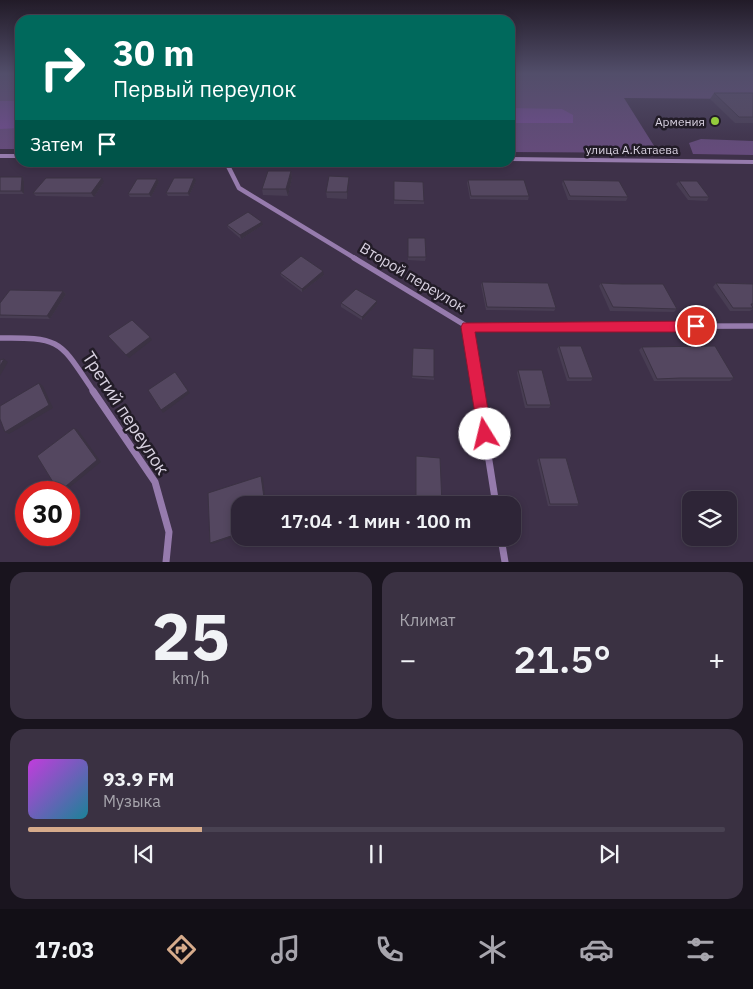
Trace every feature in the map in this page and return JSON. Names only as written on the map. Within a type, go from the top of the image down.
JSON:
[{"type":"street","points":[[0,156],[15,156]]},
{"type":"street","name":"улица А.Катаева","points":[[515,159],[753,162]]},
{"type":"street","name":"Второй переулок","points":[[228,167],[239,188],[468,327],[495,496]]},
{"type":"street","points":[[468,327],[753,326]]},
{"type":"street","name":"Третий переулок","points":[[0,338],[47,339],[62,344],[155,482],[169,532],[166,562]]},
{"type":"street","points":[[502,546],[505,562]]},
{"type":"shaded area","points":[[0,100],[15,100],[15,149],[0,149]]},
{"type":"shaded area","points":[[515,100],[625,100],[656,149],[674,149],[677,153],[515,152]]},
{"type":"shaded area","points":[[0,101],[15,101],[15,128],[0,129]]},
{"type":"shaded area","points":[[515,108],[562,109],[573,115],[573,123],[515,123]]},
{"type":"shaded area","points":[[701,139],[753,141],[753,155],[693,154],[689,143]]},
{"type":"building","points":[[722,100],[753,100],[753,117],[739,117]]},
{"type":"building","points":[[268,171],[291,171],[286,189],[262,189]]},
{"type":"building","points":[[329,176],[349,177],[347,192],[326,192]]},
{"type":"building","points":[[0,177],[22,177],[21,191],[0,191]]},
{"type":"building","points":[[46,178],[102,178],[91,193],[33,193]]},
{"type":"building","points":[[174,178],[194,178],[188,193],[166,193]]},
{"type":"building","points":[[137,179],[157,179],[149,194],[128,194]]},
{"type":"building","points":[[468,180],[524,180],[529,196],[471,196]]},
{"type":"building","points":[[563,180],[619,181],[628,197],[570,196]]},
{"type":"building","points":[[394,181],[423,182],[424,201],[394,200]]},
{"type":"building","points":[[679,181],[697,181],[709,197],[690,197]]},
{"type":"building","points":[[248,212],[262,222],[240,235],[227,225]]},
{"type":"building","points":[[408,238],[425,238],[426,257],[408,257]]},
{"type":"building","points":[[301,256],[323,271],[302,289],[280,273]]},
{"type":"building","points":[[482,282],[548,283],[556,308],[487,307]]},
{"type":"building","points":[[601,283],[663,284],[677,309],[613,307]]},
{"type":"building","points":[[716,283],[753,284],[753,304],[751,304],[753,308],[733,308]]},
{"type":"building","points":[[356,289],[377,301],[362,317],[341,303]]},
{"type":"building","points":[[10,290],[63,291],[47,316],[0,315],[0,303]]},
{"type":"building","points":[[132,320],[150,337],[126,355],[108,336]]},
{"type":"building","points":[[559,346],[581,346],[593,378],[569,378]]},
{"type":"building","points":[[715,346],[734,378],[657,379],[642,347]]},
{"type":"building","points":[[413,348],[434,349],[434,377],[412,376]]},
{"type":"building","points":[[518,370],[542,370],[551,405],[527,405]]},
{"type":"building","points":[[175,372],[188,391],[161,410],[148,390]]},
{"type":"building","points":[[39,383],[49,405],[5,432],[0,419],[0,406]]},
{"type":"building","points":[[74,428],[97,460],[72,481],[52,481],[37,456]]},
{"type":"building","points":[[416,456],[440,458],[442,496],[416,496]]},
{"type":"building","points":[[539,458],[566,458],[579,504],[550,504]]},
{"type":"building","points":[[261,476],[264,496],[231,496],[231,536],[210,543],[208,493]]},
{"type":"place","name":"Армения","points":[[715,121]]},
{"type":"route","points":[[485,434],[468,327],[696,326]]}]
